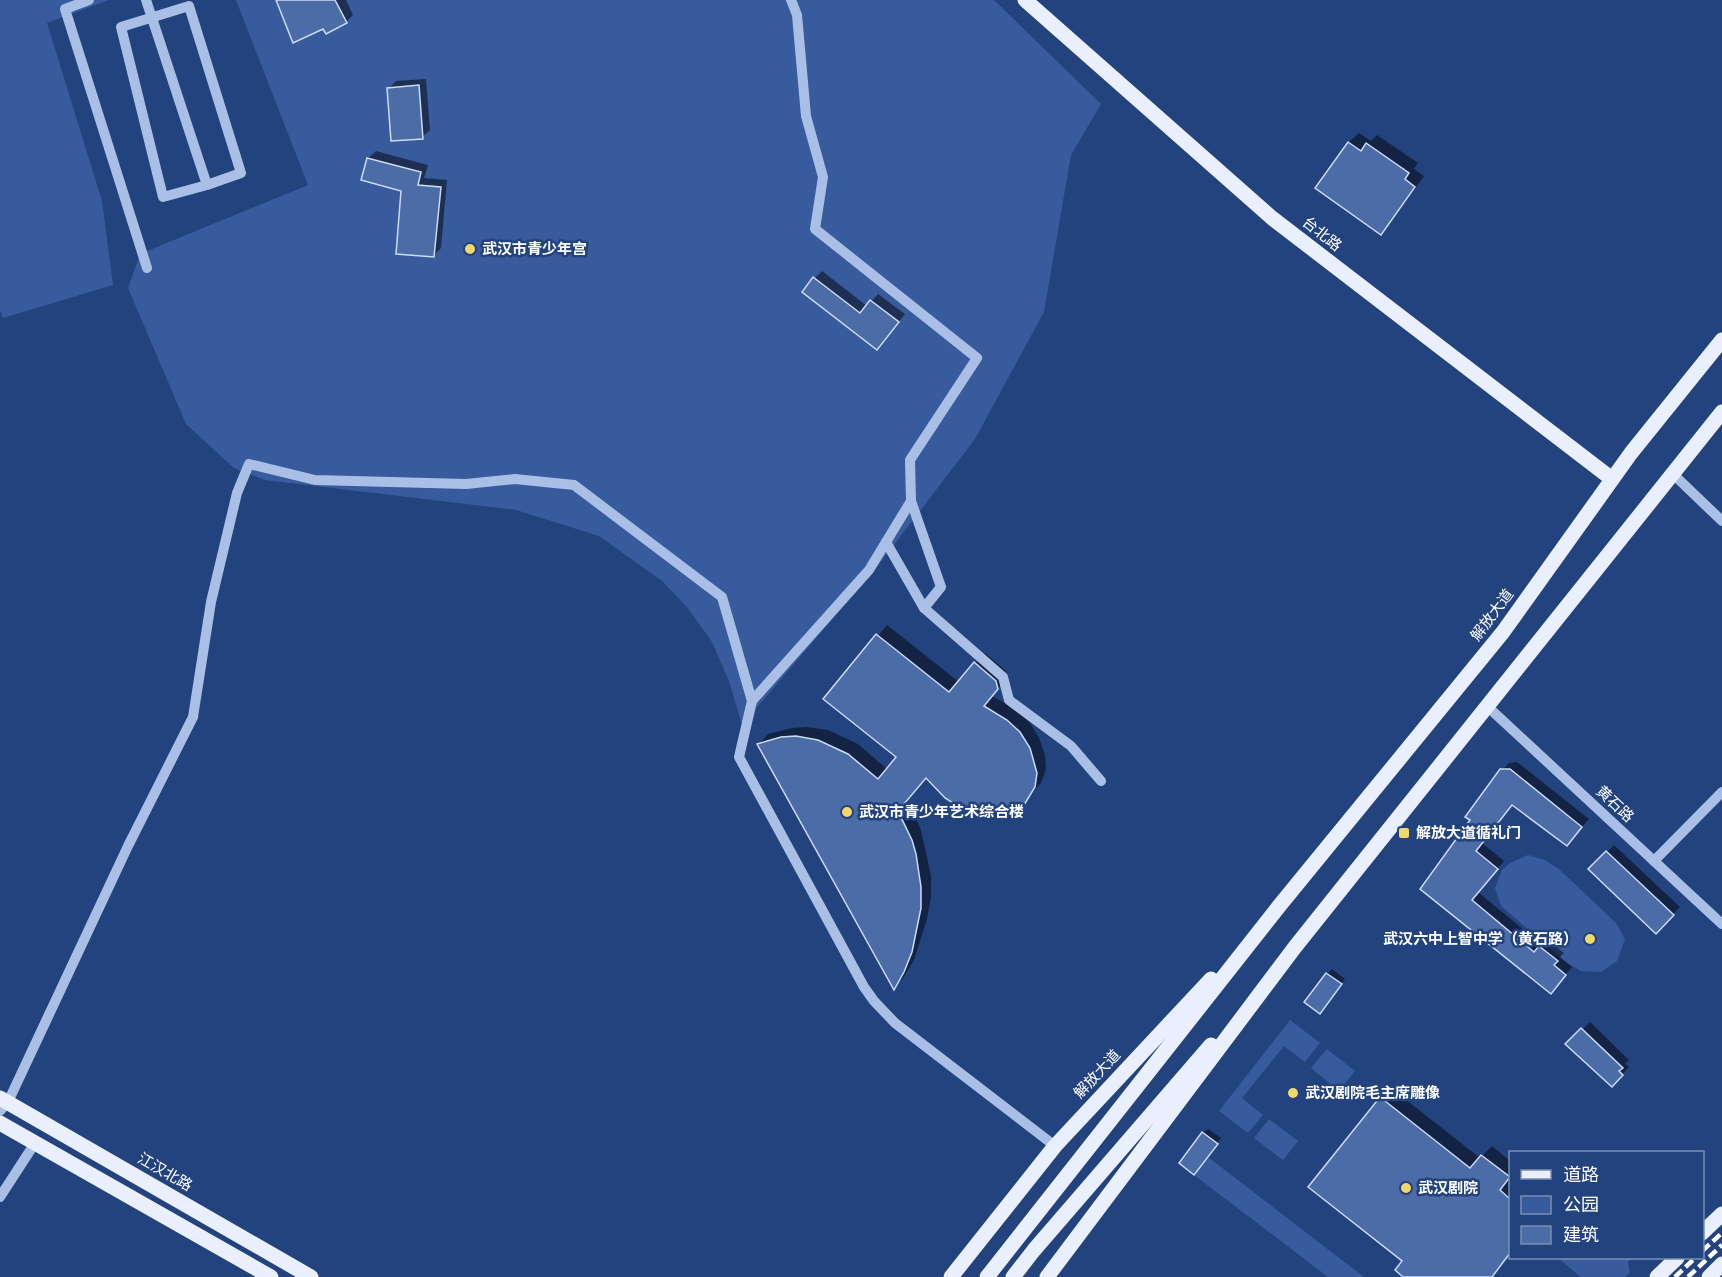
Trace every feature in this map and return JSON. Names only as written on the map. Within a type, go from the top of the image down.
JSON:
[{"type":"main road","name":"台北路","points":[[1025,0],[1272,218],[1612,479]]},
{"type":"main road","name":"解放大道","points":[[987,1277],[1280,905],[1503,632],[1631,453],[1722,340]]},
{"type":"main road","points":[[1047,1277],[1295,947],[1722,412]]},
{"type":"main road","name":"解放大道","points":[[951,1277],[1055,1146],[1280,905]]},
{"type":"main road","points":[[1013,1277],[1295,947]]},
{"type":"main road","name":"江汉北路","points":[[3,1104],[311,1277]]},
{"type":"main road","points":[[0,1123],[271,1277]]},
{"type":"main road","points":[[1704,1231],[1722,1214]]},
{"type":"main road","points":[[1657,1277],[1675,1259]]},
{"type":"main road","points":[[1709,1277],[1722,1264]]},
{"type":"street","points":[[89,0],[65,9],[147,268]]},
{"type":"street","points":[[146,0],[207,185]]},
{"type":"street","points":[[791,0],[797,15],[806,116],[823,177],[815,229],[977,358],[910,460],[911,501],[941,587],[924,608]]},
{"type":"street","points":[[189,6],[241,174],[207,185],[163,197],[121,27],[189,6]]},
{"type":"street","points":[[3,1104],[193,717],[211,602],[237,493],[249,464],[315,480],[466,484],[515,479],[574,485],[722,597],[752,701]]},
{"type":"street","points":[[1673,474],[1722,521]]},
{"type":"street","points":[[911,501],[868,570],[752,701],[738,757],[864,987],[874,1001],[896,1023],[1055,1146]]},
{"type":"street","points":[[886,542],[924,608],[1003,677],[1009,700],[1071,746],[1101,781]]},
{"type":"street","name":"黄石路","points":[[1488,706],[1722,924]]},
{"type":"street","points":[[1654,861],[1722,792]]},
{"type":"street","points":[[0,1197],[35,1143]]},
{"type":"green space","points":[[0,0],[109,0],[47,23],[102,201],[113,285],[3,318],[0,310]]},
{"type":"green space","points":[[236,0],[994,0],[1101,104],[1071,155],[1044,312],[975,439],[877,567],[742,725],[729,681],[712,642],[687,607],[662,581],[599,536],[516,510],[265,480],[234,468],[186,424],[128,288],[140,254],[308,185]]},
{"type":"green space","points":[[1528,855],[1545,860],[1560,870],[1616,923],[1625,939],[1617,961],[1601,972],[1581,971],[1567,963],[1501,906],[1495,888],[1502,870],[1510,863]]},
{"type":"green space","points":[[1290,1020],[1320,1043],[1305,1062],[1284,1046],[1242,1098],[1263,1115],[1248,1133],[1219,1111]]},
{"type":"green space","points":[[1327,1049],[1355,1071],[1339,1091],[1311,1068]]},
{"type":"green space","points":[[1269,1119],[1298,1141],[1283,1160],[1254,1138]]},
{"type":"green space","points":[[1208,1157],[1364,1277],[1328,1277],[1194,1175]]},
{"type":"green space","points":[[1559,1259],[1630,1260],[1628,1262],[1630,1273],[1625,1277],[1581,1277]]},
{"type":"building","points":[[276,0],[335,0],[347,23],[326,34],[323,29],[293,43]]},
{"type":"building","points":[[419,85],[423,139],[391,141],[387,88]]},
{"type":"building","points":[[1348,142],[1361,151],[1366,143],[1409,173],[1405,179],[1415,187],[1381,235],[1315,188]]},
{"type":"building","points":[[367,158],[421,172],[418,185],[441,187],[434,257],[396,254],[401,191],[361,180]]},
{"type":"building","points":[[813,277],[860,313],[870,300],[899,322],[877,350],[802,292]]},
{"type":"building","name":"武汉市青少年艺术综合楼","points":[[876,634],[949,692],[974,662],[996,681],[998,689],[984,706],[1007,720],[1020,732],[1030,748],[1037,773],[1035,787],[1024,805],[1004,815],[987,815],[961,808],[945,798],[926,778],[898,811],[916,854],[921,887],[921,908],[912,952],[894,990],[757,744],[781,737],[796,736],[818,740],[848,754],[878,779],[896,757],[823,699]]},
{"type":"building","points":[[1500,769],[1510,769],[1582,827],[1567,846],[1512,805],[1476,851],[1498,869],[1472,900],[1534,952],[1539,946],[1558,961],[1554,965],[1566,975],[1551,994],[1420,889],[1470,820],[1465,817]]},
{"type":"building","points":[[1606,851],[1674,915],[1656,934],[1588,869]]},
{"type":"building","points":[[1326,973],[1342,984],[1320,1014],[1304,1002]]},
{"type":"building","points":[[1581,1028],[1623,1068],[1619,1071],[1623,1075],[1612,1087],[1565,1044]]},
{"type":"building","name":"武汉剧院","points":[[1380,1097],[1470,1168],[1481,1155],[1509,1176],[1500,1190],[1509,1198],[1509,1254],[1492,1277],[1403,1277],[1395,1270],[1402,1261],[1308,1187]]},
{"type":"building","points":[[1202,1132],[1218,1144],[1194,1175],[1179,1163]]},
{"type":"railway","points":[[1704,1249],[1722,1233]]},
{"type":"railway","points":[[1688,1277],[1722,1245]]},
{"type":"railway","points":[[1675,1277],[1693,1260]]},
{"type":"place","name":"武汉市青少年宫","points":[[470,249]]},
{"type":"place","name":"武汉市青少年艺术综合楼","points":[[847,812]]},
{"type":"place","name":"解放大道循礼门","points":[[1404,833]]},
{"type":"place","name":"武汉六中上智中学（黄石路）","points":[[1590,939]]},
{"type":"place","name":"武汉剧院毛主席雕像","points":[[1293,1093]]},
{"type":"place","name":"武汉剧院","points":[[1406,1188]]}]
